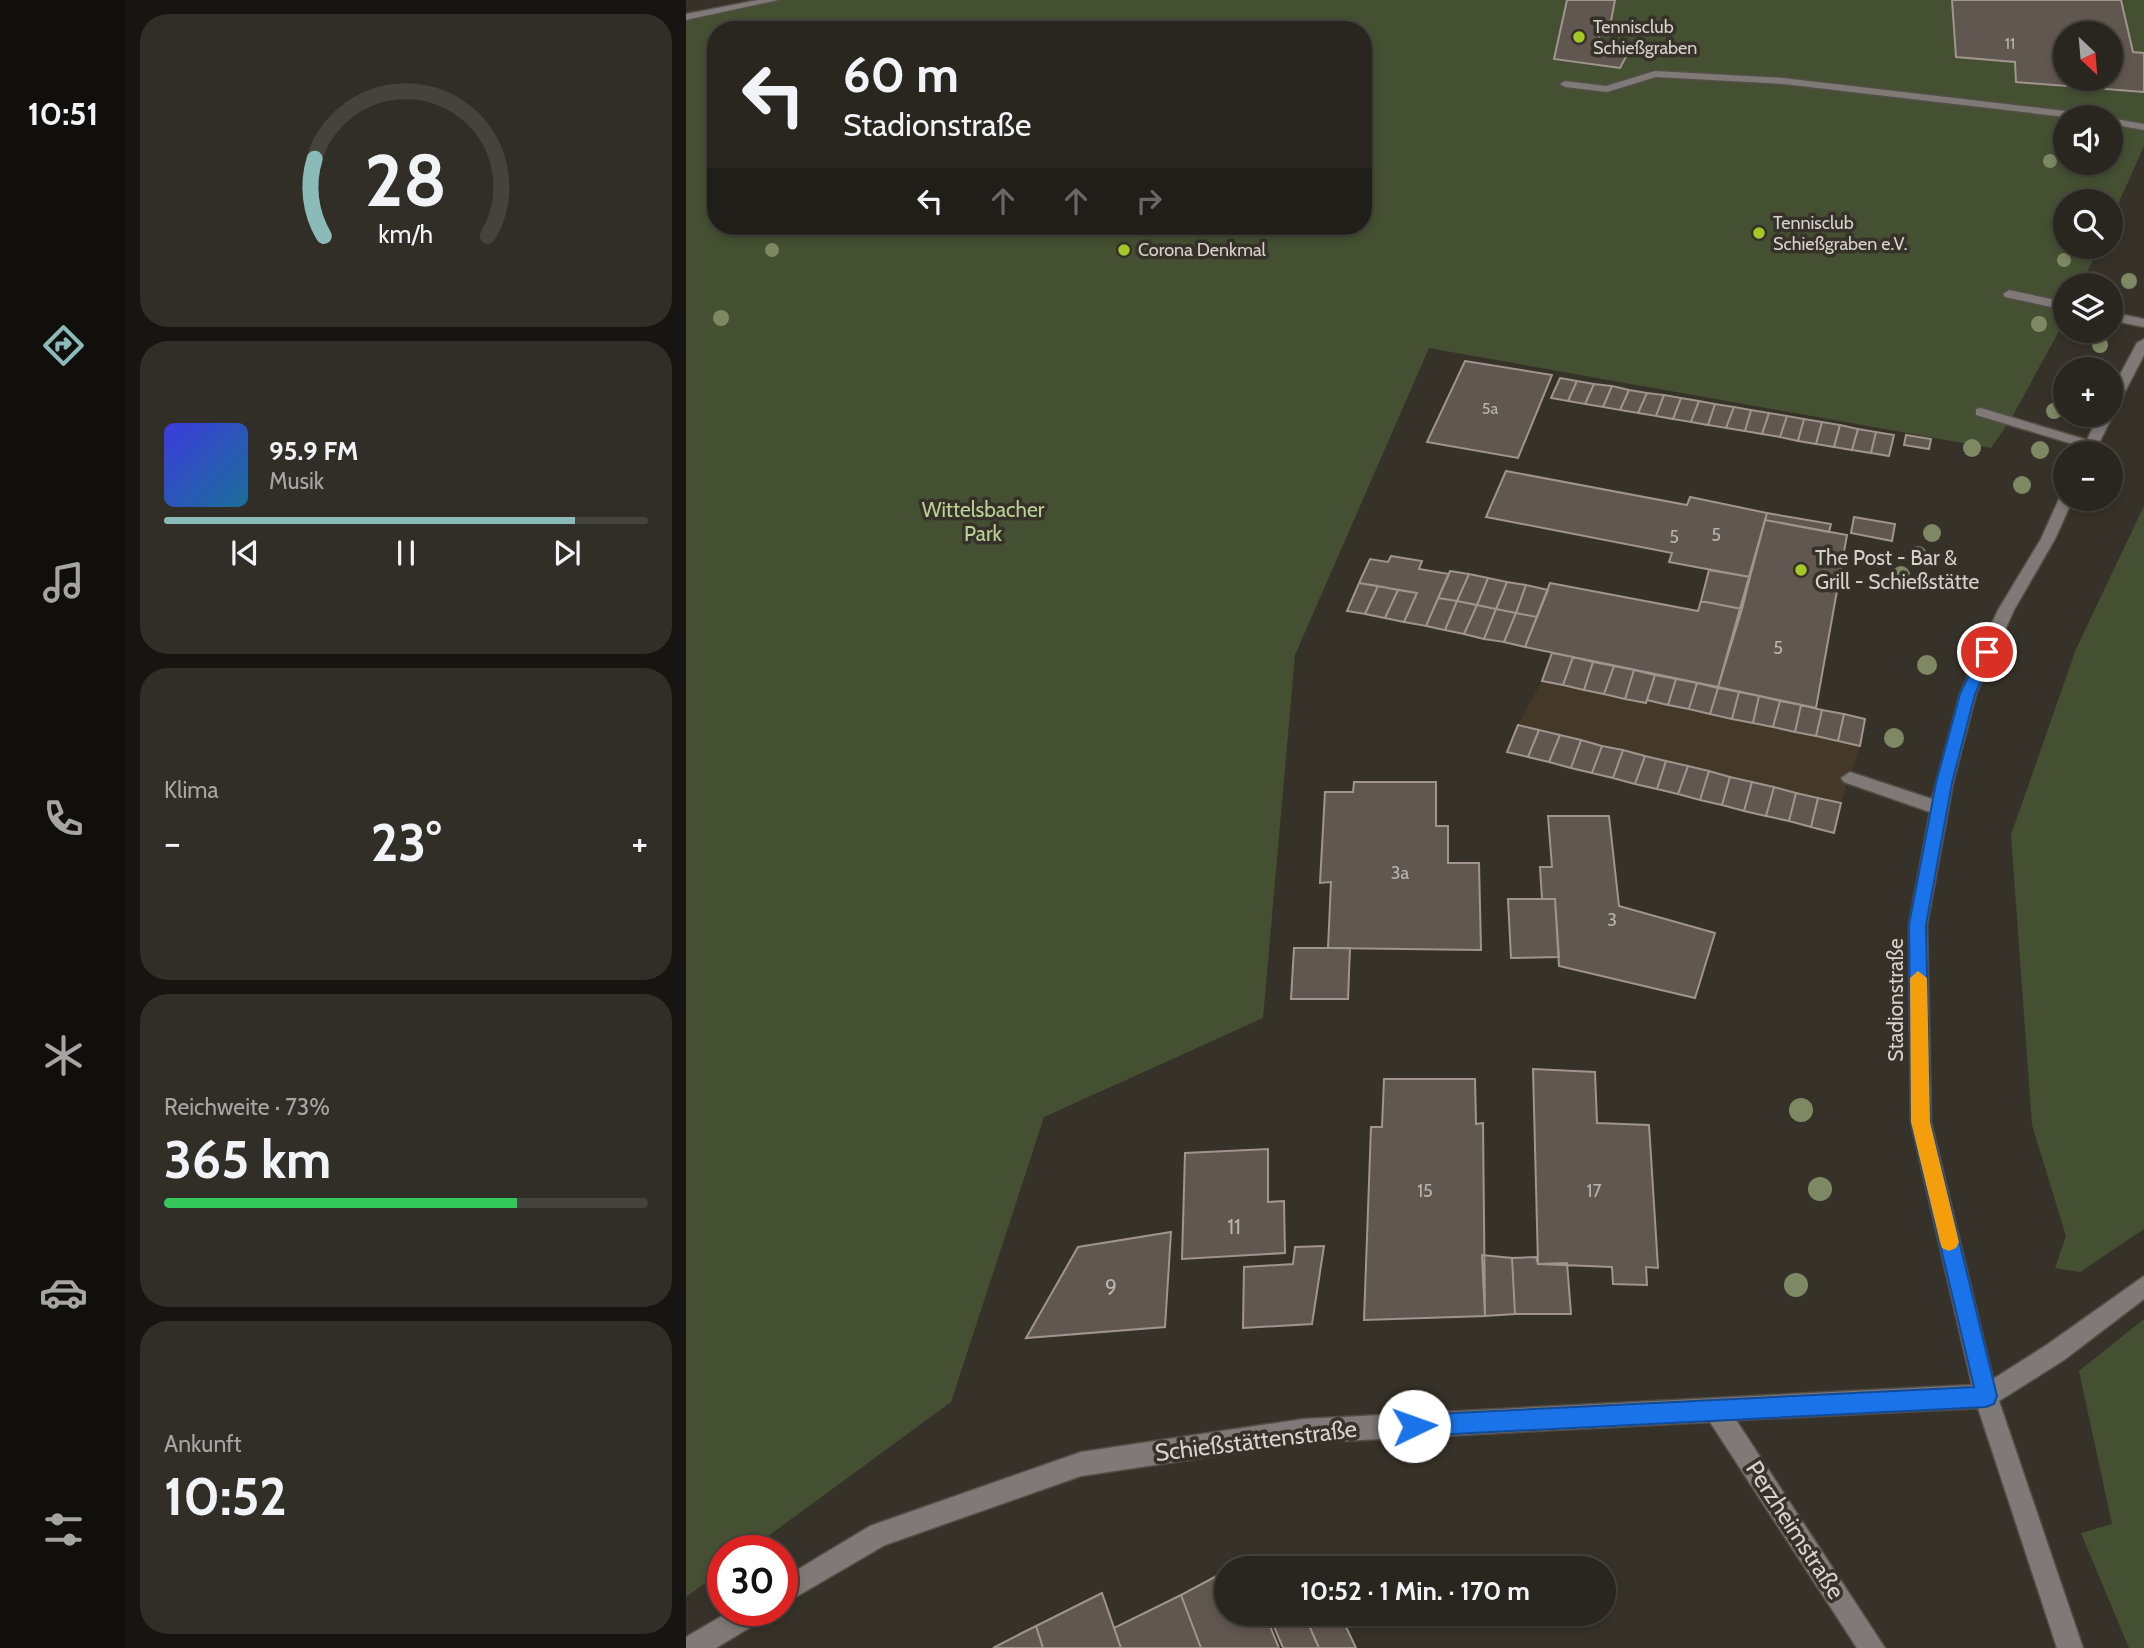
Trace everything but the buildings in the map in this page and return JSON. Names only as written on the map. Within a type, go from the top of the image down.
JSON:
[{"type":"street","points":[[686,17],[773,0]]},
{"type":"street","points":[[1565,84],[1607,89],[1655,74],[1783,81],[2053,111]]},
{"type":"street","points":[[2123,123],[2144,127]]},
{"type":"street","points":[[2009,294],[2053,303]]},
{"type":"street","points":[[2123,319],[2144,323]]},
{"type":"street","points":[[2123,383],[2144,343]]},
{"type":"street","points":[[1981,412],[2066,441]]},
{"type":"street","name":"Stadionstraße","points":[[1986,1396],[1921,1122],[1918,925],[1939,808],[1968,694],[2006,610],[2048,539],[2061,511]]},
{"type":"street","points":[[1850,778],[1939,808]]},
{"type":"street","name":"Schießstättenstraße","points":[[798,1583],[879,1535],[1080,1464],[1303,1431],[1717,1412],[1986,1396],[2056,1352],[2144,1286]]},
{"type":"street","points":[[1986,1396],[2070,1648]]},
{"type":"street","name":"Perzheimstraße","points":[[1717,1412],[1872,1648]]},
{"type":"street","points":[[692,1648],[728,1626]]},
{"type":"shaded area","points":[[1542,681],[1645,703],[1647,700],[1860,746],[1841,803],[1518,725]]},
{"type":"green space","name":"Wittelsbacher Park","points":[[760,0],[2144,0],[2144,146],[2123,193],[2123,189],[2053,189],[2053,259],[2093,259],[2087,273],[2053,273],[2053,342],[2010,421],[1991,448],[1429,348],[1295,655],[1263,1018],[1044,1117],[951,1402],[769,1535],[707,1535],[707,1582],[686,1597],[686,14]]},
{"type":"green space","points":[[2144,506],[2144,1229],[2080,1272],[2055,1268],[2066,1236],[2032,1125],[2011,835],[2076,649]]},
{"type":"green space","points":[[2144,1319],[2144,1648],[2129,1648],[2081,1533],[2112,1524],[2079,1371]]},
{"type":"slow traffic","points":[[1918,978],[1921,1122],[1949,1242]]},
{"type":"place","name":"Tennisclub Schießgraben","points":[[1579,37]]},
{"type":"place","name":"Tennisclub Schießgraben e.V.","points":[[1759,233]]},
{"type":"place","name":"Corona Denkmal","points":[[1124,250]]},
{"type":"place","name":"The Post - Bar & Grill - Schießstätte","points":[[1801,570]]},
{"type":"route","points":[[1414,1426],[1986,1396],[1921,1122],[1918,925],[1944,783],[1968,694],[1987,652]]}]
